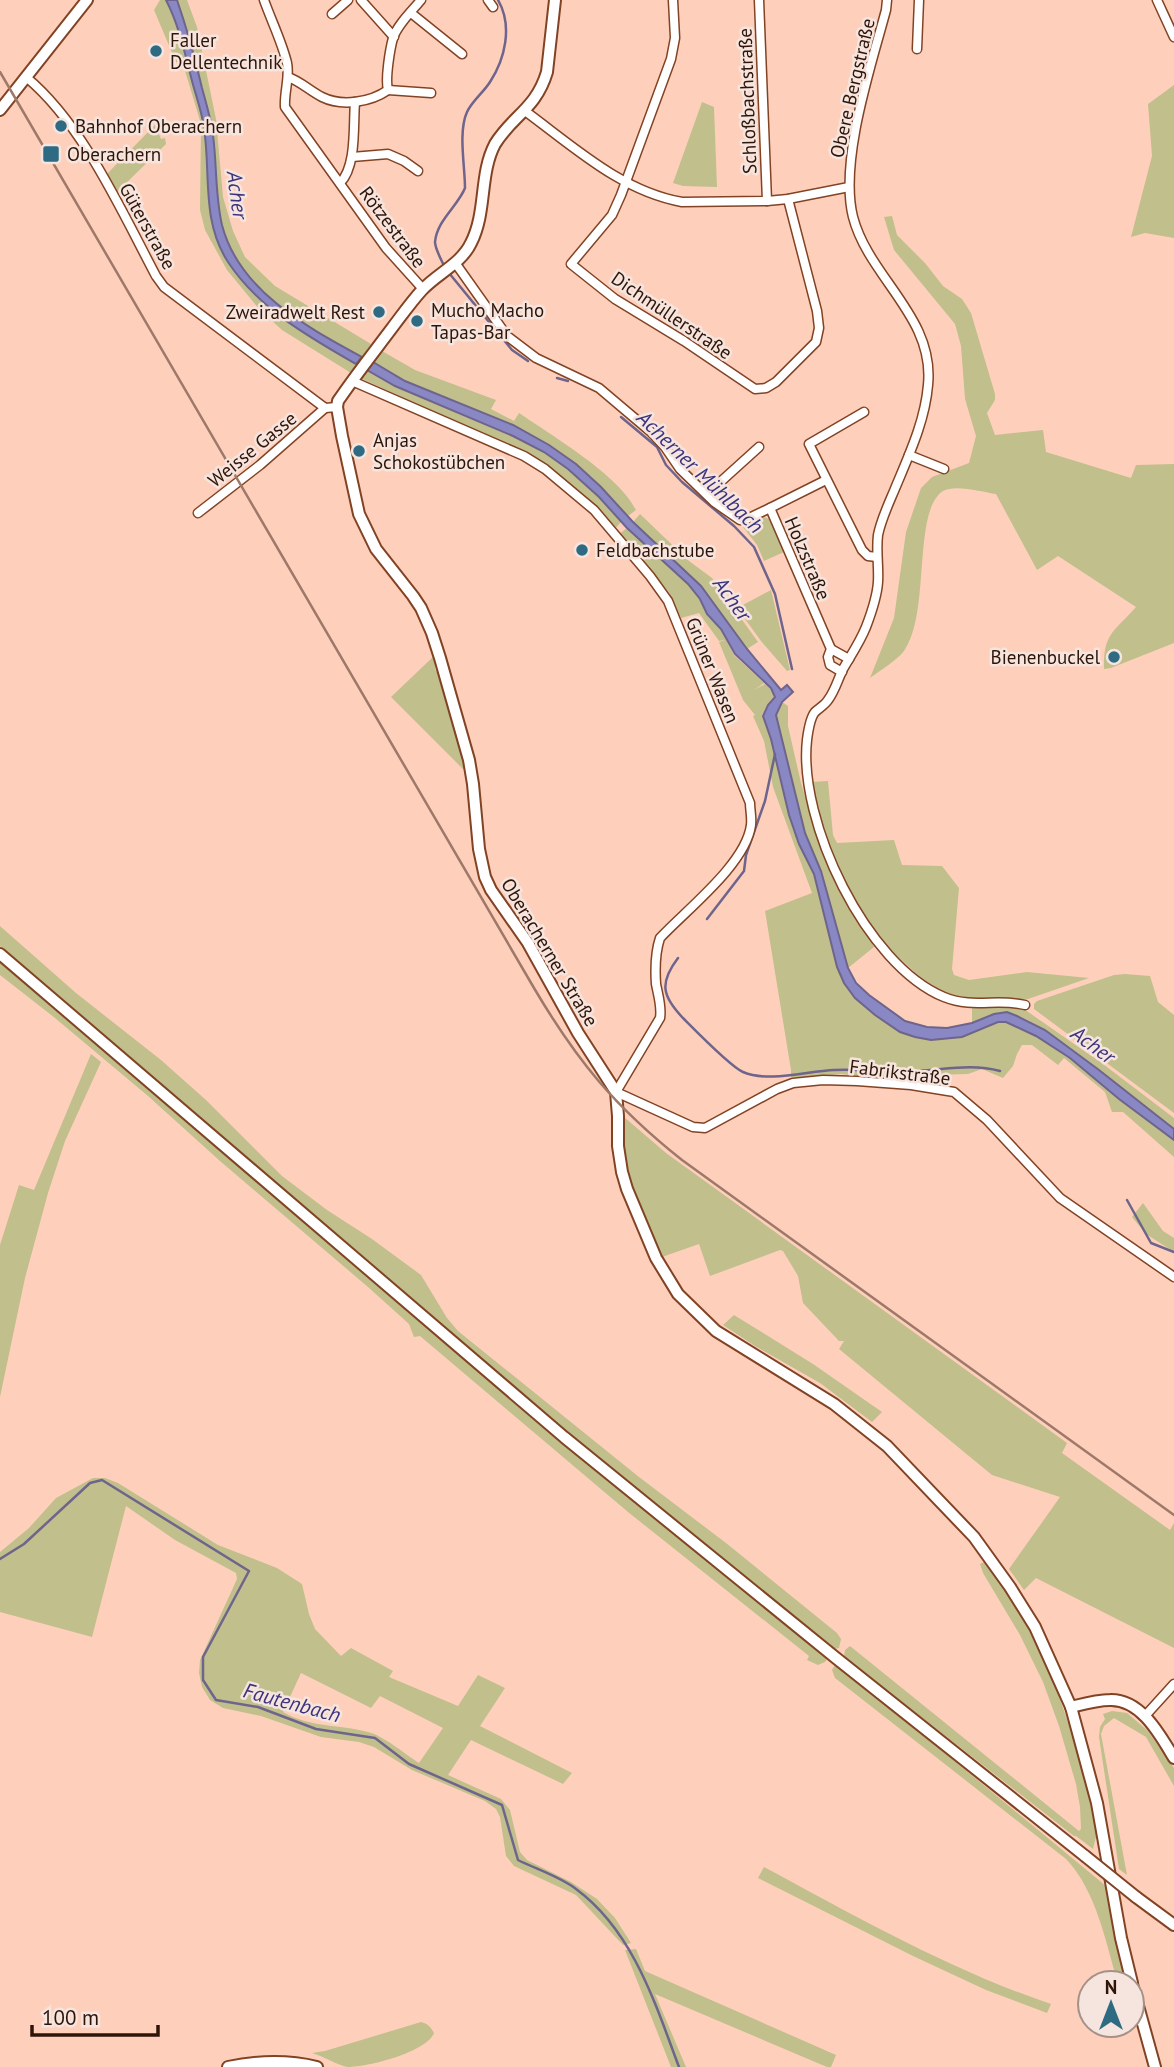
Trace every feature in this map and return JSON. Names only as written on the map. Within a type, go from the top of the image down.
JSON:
[{"type":"street","points":[[0,110],[87,0]]},
{"type":"street","name":"Rötzestraße","points":[[264,0],[286,62],[288,77],[284,93],[285,107],[386,248],[423,289]]},
{"type":"street","points":[[332,14],[348,0]]},
{"type":"street","points":[[361,0],[394,37]]},
{"type":"street","points":[[388,89],[387,77],[394,37],[421,0]]},
{"type":"street","points":[[331,407],[423,289],[449,269],[466,251],[476,231],[488,163],[493,150],[503,133],[535,99],[547,72],[555,0]]},
{"type":"street","points":[[525,111],[596,165],[625,181],[671,59],[675,38],[673,0]]},
{"type":"street","name":"Schloßbachstraße","points":[[760,0],[767,201]]},
{"type":"street","name":"Obere Bergstraße","points":[[887,0],[850,162],[849,187],[854,218],[869,254],[909,313],[926,345],[928,386],[921,421],[878,535],[878,584],[865,630],[827,702],[813,714],[807,741],[809,785],[817,824],[828,854],[850,899],[876,942],[925,986],[943,996],[969,1004],[1014,1002],[1025,1005]]},
{"type":"street","points":[[917,49],[919,0]]},
{"type":"street","points":[[1157,0],[1174,37]]},
{"type":"street","points":[[411,13],[462,54]]},
{"type":"street","name":"Güterstraße","points":[[26,77],[46,96],[90,154],[164,287],[331,407]]},
{"type":"street","points":[[288,77],[331,100],[355,102],[384,93],[388,89],[432,93]]},
{"type":"street","name":"Rötzestraße","points":[[340,183],[345,178],[352,156],[355,102]]},
{"type":"street","points":[[352,156],[388,154],[418,171]]},
{"type":"street","name":"Dichmüllerstraße","points":[[625,181],[612,215],[571,264],[615,299],[755,389],[766,388],[776,382],[816,342],[819,328],[788,199]]},
{"type":"street","name":"Schloßbachstraße","points":[[625,181],[682,202],[767,201],[849,187]]},
{"type":"street","name":"Holzstraße","points":[[449,269],[507,336],[536,358],[599,388],[651,432],[680,469],[740,520],[770,508],[831,649],[828,657],[830,665],[842,672]]},
{"type":"street","name":"Grüner Wasen","points":[[352,381],[524,456],[545,469],[594,510],[668,601],[750,803],[751,825],[743,848],[720,878],[660,938],[656,949],[656,981],[660,1018],[616,1093]]},
{"type":"street","name":"Weisse Gasse","points":[[198,513],[331,407]]},
{"type":"street","name":"Oberacherner Straße","points":[[331,407],[359,514],[376,549],[413,596],[432,633],[469,760],[479,849],[485,877],[528,943],[578,1033],[616,1093],[622,1172],[656,1258],[678,1294],[716,1331],[834,1404],[887,1446],[974,1537],[1010,1587],[1035,1627],[1071,1707],[1097,1803],[1129,1969]]},
{"type":"street","points":[[864,412],[809,444],[862,550],[869,556],[877,557]]},
{"type":"street","points":[[707,494],[759,447]]},
{"type":"street","points":[[909,455],[944,468]]},
{"type":"street","points":[[770,508],[826,480]]},
{"type":"street","points":[[831,649],[849,659]]},
{"type":"street","points":[[0,954],[564,1437],[836,1658],[1174,1924]]},
{"type":"street","name":"Fabrikstraße","points":[[616,1093],[693,1127],[705,1128],[793,1083],[857,1081],[911,1085],[954,1092],[987,1120],[1060,1198],[1174,1278]]},
{"type":"street","points":[[1145,1716],[1174,1684]]},
{"type":"street","points":[[1071,1707],[1110,1700],[1124,1701],[1145,1716],[1174,1758]]},
{"type":"street","name":"Oberacherner Straße","points":[[1146,2034],[1155,2067]]},
{"type":"street","points":[[228,2067],[276,2062],[302,2063],[317,2067]]},
{"type":"shaded area","points":[[160,0],[166,0],[168,3],[198,95],[206,143],[210,213],[214,230],[228,262],[240,279],[269,308],[356,364],[351,373],[282,330],[260,310],[227,270],[205,230],[200,210],[201,124],[183,64],[176,62],[154,10]]},
{"type":"shaded area","points":[[166,0],[177,0],[197,66],[212,129],[222,225],[231,248],[243,269],[259,288],[298,319],[362,357],[356,364],[286,321],[254,294],[228,262],[214,230],[210,213],[202,116],[178,29]]},
{"type":"shaded area","points":[[177,0],[187,0],[197,27],[216,119],[223,197],[233,231],[245,257],[275,286],[371,344],[362,357],[319,333],[278,304],[259,288],[243,269],[231,248],[220,214],[211,123]]},
{"type":"shaded area","points":[[1174,85],[1174,238],[1145,233],[1131,237],[1152,156],[1148,104]]},
{"type":"shaded area","points":[[702,102],[714,107],[717,187],[673,183]]},
{"type":"shaded area","points":[[155,125],[161,139],[165,138],[166,144],[117,192],[107,174]]},
{"type":"shaded area","points":[[892,216],[897,235],[943,286],[962,299],[971,313],[995,394],[995,400],[987,413],[995,435],[1043,430],[1046,452],[1131,478],[1136,465],[1174,464],[1174,643],[1104,669],[1108,640],[1136,607],[1058,556],[1037,570],[996,494],[955,488],[943,491],[934,502],[928,519],[912,634],[901,655],[870,678],[894,618],[906,532],[921,488],[932,477],[969,463],[976,436],[965,399],[961,346],[955,324],[894,250],[884,217]]},
{"type":"shaded area","points":[[382,351],[415,370],[496,400],[491,409],[514,421],[519,413],[600,470],[615,483],[636,510],[628,516],[601,487],[513,425],[405,381],[373,362]]},
{"type":"shaded area","points":[[373,362],[405,381],[513,425],[576,464],[701,586],[781,690],[787,685],[793,692],[782,702],[776,715],[805,833],[821,871],[848,968],[856,983],[905,1021],[927,1027],[947,1028],[1007,1012],[1017,1016],[1045,1030],[1174,1129],[1174,1140],[1070,1058],[1036,1036],[1006,1022],[998,1022],[962,1037],[931,1040],[900,1032],[855,998],[837,967],[814,874],[799,844],[789,815],[763,716],[775,697],[771,688],[735,654],[721,629],[707,614],[700,599],[688,584],[568,469],[544,452],[513,436],[395,386],[367,370]]},
{"type":"shaded area","points":[[367,370],[542,451],[575,475],[621,522],[614,530],[572,487],[531,455],[360,378]]},
{"type":"shaded area","points":[[640,514],[689,561],[712,578],[758,642],[747,649],[710,597],[633,522]]},
{"type":"shaded area","points":[[761,516],[769,519],[784,552],[764,561],[757,545],[743,527]]},
{"type":"shaded area","points":[[627,528],[688,584],[700,599],[707,614],[721,629],[734,655],[764,683],[754,690],[765,684],[771,688],[774,696],[762,715],[771,739],[789,815],[799,844],[814,874],[837,967],[875,1015],[962,1037],[998,1022],[1006,1022],[1036,1036],[1070,1058],[1174,1140],[1174,1157],[1123,1112],[1112,1112],[1105,1092],[1064,1058],[1058,1065],[1032,1045],[1022,1045],[1013,1066],[1003,1078],[982,1069],[968,1074],[929,1075],[907,1081],[841,1074],[791,1077],[765,911],[812,893],[773,787],[764,741],[753,716],[755,715],[743,700],[719,642],[725,640],[719,641],[699,613],[681,618],[669,592],[618,535]]},
{"type":"shaded area","points":[[771,590],[790,670],[787,671],[737,608]]},
{"type":"shaded area","points":[[434,656],[435,669],[444,683],[460,737],[467,773],[391,697]]},
{"type":"shaded area","points":[[782,702],[788,706],[788,726],[801,783],[819,841],[844,895],[874,947],[848,968],[821,871],[805,833],[778,726],[776,715]]},
{"type":"shaded area","points":[[828,781],[833,835],[837,843],[894,840],[902,865],[942,866],[959,888],[952,969],[954,975],[969,980],[1027,972],[1089,978],[1028,999],[971,1002],[922,979],[881,941],[851,894],[830,851],[812,782]]},
{"type":"shaded area","points":[[0,926],[76,993],[161,1060],[206,1100],[282,1176],[421,1275],[458,1331],[837,1633],[841,1639],[839,1648],[834,1649],[558,1424],[0,946]]},
{"type":"shaded area","points":[[0,959],[824,1655],[827,1659],[825,1662],[818,1665],[807,1660],[809,1656],[628,1512],[420,1336],[414,1337],[409,1324],[368,1287],[148,1096],[0,975]]},
{"type":"shaded area","points":[[1114,975],[1150,976],[1158,1002],[1174,1015],[1174,1113],[1034,1009],[1037,1001]]},
{"type":"shaded area","points":[[972,1007],[1021,1007],[1103,1064],[1174,1118],[1174,1129],[1031,1022],[1004,1012],[972,1023]]},
{"type":"shaded area","points":[[91,1054],[101,1062],[65,1141],[48,1193],[25,1278],[0,1397],[0,1245],[19,1185],[34,1190]]},
{"type":"shaded area","points":[[624,1117],[666,1153],[1067,1443],[1062,1453],[1170,1530],[1174,1523],[1174,1648],[1036,1578],[1024,1590],[1009,1569],[1060,1497],[992,1475],[839,1349],[844,1341],[839,1341],[803,1303],[798,1276],[783,1251],[710,1276],[699,1244],[662,1257],[633,1189],[625,1154]]},
{"type":"shaded area","points":[[1143,1203],[1163,1231],[1174,1238],[1174,1252],[1146,1234],[1132,1217]]},
{"type":"shaded area","points":[[734,1315],[813,1364],[882,1412],[872,1422],[820,1383],[723,1325]]},
{"type":"shaded area","points":[[93,1478],[105,1478],[118,1483],[218,1545],[277,1568],[302,1584],[315,1629],[341,1656],[351,1648],[393,1671],[389,1677],[458,1706],[478,1675],[505,1688],[480,1726],[572,1773],[563,1784],[471,1740],[448,1775],[501,1799],[510,1810],[520,1852],[527,1860],[571,1882],[597,1899],[615,1918],[631,1943],[623,1945],[576,1895],[514,1866],[506,1856],[500,1817],[496,1809],[485,1801],[412,1770],[374,1747],[359,1742],[321,1737],[261,1716],[223,1708],[210,1700],[202,1687],[200,1660],[237,1579],[236,1573],[175,1540],[126,1506],[92,1637],[0,1612],[0,1552],[29,1528],[56,1498]],"holes":[[[301,1673],[371,1708],[380,1696],[443,1728],[419,1763],[374,1734],[304,1721],[283,1712]]]},
{"type":"shaded area","points":[[986,1561],[1034,1638],[1054,1682],[1091,1798],[1097,1833],[1093,1849],[844,1657],[845,1650],[850,1646],[1079,1831],[1080,1807],[1076,1784],[1059,1726],[1043,1682],[1020,1635],[983,1573],[980,1564]]},
{"type":"shaded area","points":[[838,1665],[1106,1886],[1125,1969],[1114,1969],[1093,1902],[1077,1872],[1066,1859],[835,1678],[832,1670]]},
{"type":"shaded area","points":[[1112,1711],[1127,1713],[1147,1730],[1174,1768],[1174,1786],[1146,1737],[1114,1718],[1104,1726],[1101,1734],[1127,1875],[1119,1869],[1099,1737],[1100,1727],[1105,1719],[1103,1714]]},
{"type":"shaded area","points":[[764,1867],[940,1959],[1051,2004],[1047,2013],[986,1990],[913,1956],[758,1878]]},
{"type":"shaded area","points":[[636,1949],[645,1971],[836,2055],[831,2067],[655,1994],[686,2067],[671,2067],[625,1950]]},
{"type":"shaded area","points":[[421,2022],[429,2026],[434,2033],[429,2040],[409,2052],[382,2061],[348,2067],[312,2053],[325,2051]]},
{"type":"waterway","name":"Acherner Mühlbach","points":[[445,268],[435,242],[440,227],[465,188],[462,139],[464,120],[469,108],[495,73],[503,53],[506,31],[503,10],[498,0]]},
{"type":"waterway","name":"Acherner Mühlbach","points":[[449,273],[512,350],[528,361]]},
{"type":"waterway","name":"Acherner Mühlbach","points":[[557,378],[568,381]]},
{"type":"waterway","name":"Acherner Mühlbach","points":[[621,417],[657,447],[666,465],[682,482],[734,526],[754,547],[775,594],[792,669]]},
{"type":"waterway","points":[[707,919],[744,871],[746,855],[765,801],[775,754]]},
{"type":"waterway","points":[[678,958],[668,975],[667,996],[683,1018],[712,1047],[743,1072],[776,1076],[834,1070],[904,1071],[968,1067],[1000,1071]]},
{"type":"waterway","points":[[1127,1200],[1151,1243],[1174,1252]]},
{"type":"waterway","name":"Fautenbach","points":[[0,1559],[24,1544],[90,1483],[102,1480],[249,1571],[203,1657],[203,1680],[216,1700],[258,1707],[316,1729],[375,1738],[409,1764],[502,1805],[518,1860],[576,1889],[596,1906],[613,1926],[640,1970],[679,2067]]},
{"type":"railway","points":[[0,72],[534,988],[566,1038],[599,1082],[637,1121],[682,1160],[1174,1515]]},
{"type":"place","name":"Faller Dellentechnik","points":[[156,51]]},
{"type":"place","name":"Bahnhof Oberachern","points":[[61,126]]},
{"type":"place","name":"Oberachern","points":[[51,154]]},
{"type":"place","name":"Zweiradwelt Rest","points":[[379,312]]},
{"type":"place","name":"Mucho Macho Tapas-Bar","points":[[417,321]]},
{"type":"place","name":"Anjas Schokostübchen","points":[[359,451]]},
{"type":"place","name":"Feldbachstube","points":[[582,550]]},
{"type":"place","name":"Bienenbuckel","points":[[1114,657]]},
{"type":"water label","name":"Acher","points":[[237,195]]},
{"type":"water label","name":"Acher","points":[[732,599]]},
{"type":"water label","name":"Acher","points":[[1093,1045]]}]
